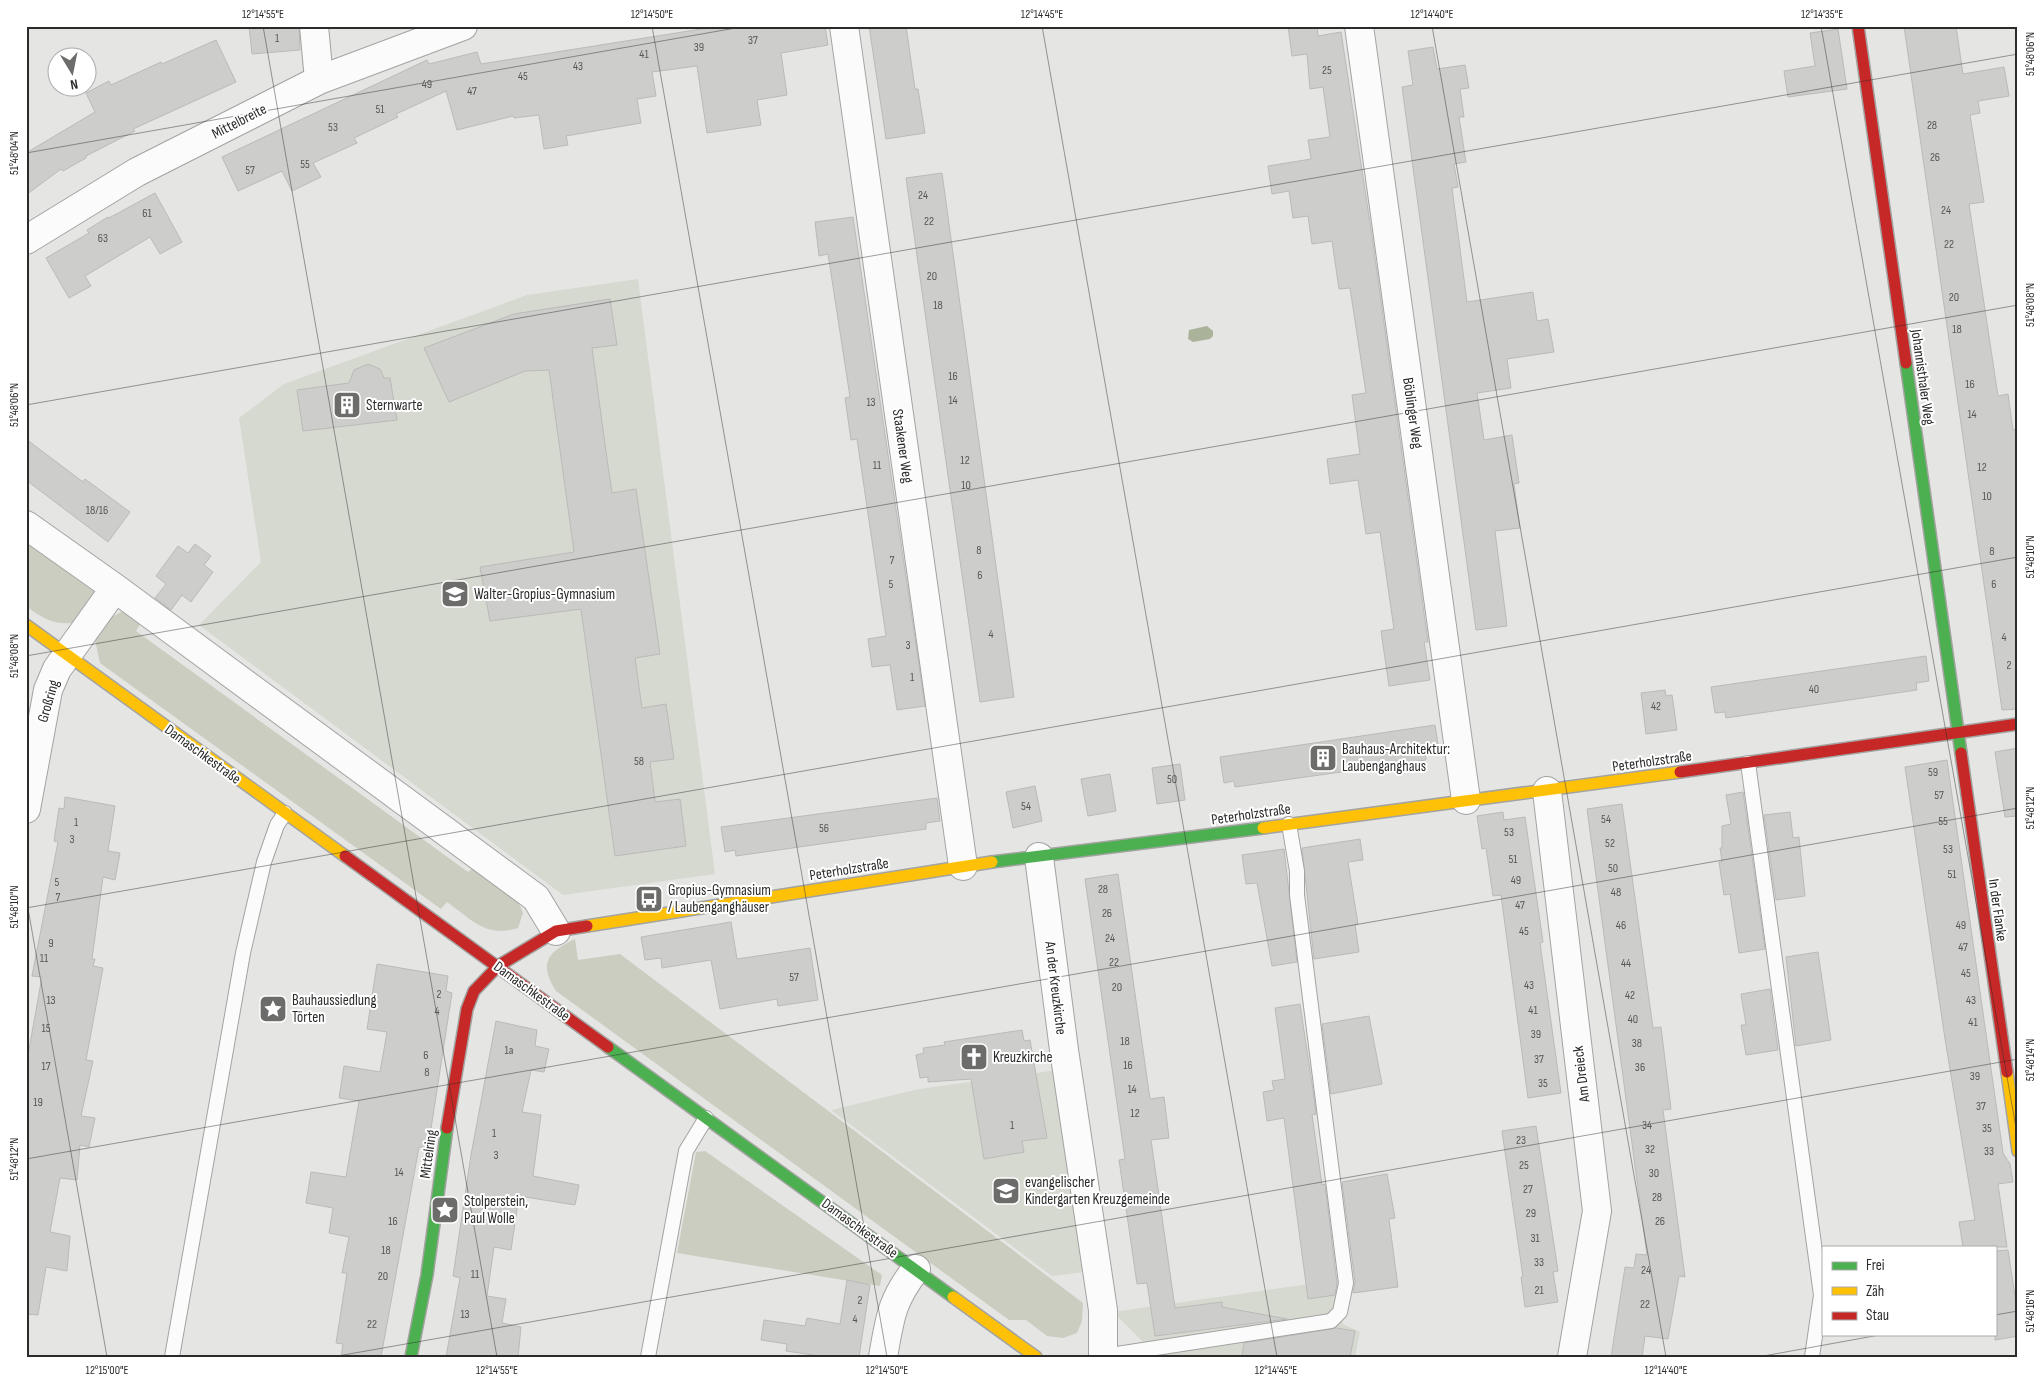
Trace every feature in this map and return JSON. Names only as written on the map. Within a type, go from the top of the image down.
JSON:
[{"type":"street","points":[[314,26],[319,80]]},
{"type":"street","name":"Mittelbreite","points":[[26,240],[137,172],[319,80],[463,26]]},
{"type":"street","name":"Staakener Weg","points":[[844,26],[963,866]]},
{"type":"street","name":"Böblinger Weg","points":[[1359,26],[1466,800]]},
{"type":"street","name":"Johannisthaler Weg","points":[[1858,26],[1958,733]]},
{"type":"street","points":[[26,525],[115,588],[536,898],[556,931]]},
{"type":"street","name":"Großring","points":[[26,809],[48,690],[57,669],[115,588]]},
{"type":"street","name":"Damaschkestraße","points":[[26,625],[1036,1357]]},
{"type":"street","name":"Peterholzstraße","points":[[498,966],[556,931],[963,866],[1547,791],[2018,724]]},
{"type":"street","name":"In der Flanke","points":[[1958,733],[2018,1151]]},
{"type":"street","name":"Am Dreieck","points":[[1547,791],[1597,1211],[1572,1357]]},
{"type":"street","name":"An der Kreuzkirche","points":[[1039,857],[1064,1050],[1103,1310],[1104,1356]]},
{"type":"street","name":"Mittelring","points":[[411,1357],[427,1275],[451,1094],[467,1009],[474,991],[498,966]]},
{"type":"street","points":[[883,1357],[890,1317],[900,1290],[916,1269]]},
{"type":"lane","points":[[1748,763],[1821,1295],[1812,1357]]},
{"type":"lane","points":[[172,1357],[242,953],[264,862],[277,825],[285,813]]},
{"type":"lane","points":[[1104,1356],[1331,1321],[1340,1312],[1346,1283],[1297,895],[1297,871],[1289,824]]},
{"type":"lane","points":[[648,1357],[686,1151],[706,1118]]},
{"type":"shaded area","name":"Walter-Gropius-Gymnasium","points":[[638,279],[715,874],[563,895],[199,625],[261,562],[239,418],[284,384],[527,295]]},
{"type":"shaded area","points":[[1207,326],[1213,331],[1213,336],[1210,339],[1193,342],[1188,339],[1189,330]]},
{"type":"shaded area","points":[[26,543],[99,595],[78,622],[63,623],[50,621],[26,606]]},
{"type":"shaded area","points":[[123,611],[143,619],[136,631],[468,872],[473,868],[518,901],[523,913],[518,928],[497,931],[488,929],[472,921],[447,902],[441,909],[100,663],[95,640],[106,620]]},
{"type":"shaded area","points":[[575,939],[578,960],[620,954],[1083,1303],[1082,1321],[1077,1333],[1063,1338],[1047,1336],[1026,1320],[1009,1320],[556,991],[548,973],[549,959],[558,949]]},
{"type":"shaded area","name":"evangelischer Kindergarten Kreuzgemeinde","points":[[1057,1070],[1085,1272],[1052,1276],[831,1110],[919,1089]]},
{"type":"shaded area","points":[[705,1151],[882,1275],[880,1286],[677,1253],[696,1152]]},
{"type":"shaded area","points":[[1337,1280],[1343,1324],[1360,1332],[1355,1357],[1158,1357],[1113,1312]]},
{"type":"building","points":[[249,26],[299,26],[300,50],[252,54]]},
{"type":"building","points":[[720,26],[825,26],[828,45],[781,53],[787,95],[757,100],[761,125],[707,133],[697,66],[652,72],[656,96],[637,99],[641,123],[566,136],[568,145],[544,149],[539,115],[514,118],[513,116],[457,130],[446,91],[396,114],[398,117],[354,138],[357,143],[313,163],[321,177],[292,191],[282,171],[238,191],[222,157],[427,60],[429,64],[477,52],[481,64]]},
{"type":"building","points":[[869,26],[906,26],[915,89],[918,89],[925,133],[886,139]]},
{"type":"building","points":[[1288,26],[1317,26],[1318,36],[1341,32],[1372,236],[1428,642],[1424,642],[1430,680],[1389,686],[1381,631],[1394,629],[1380,532],[1366,534],[1358,480],[1330,484],[1327,459],[1360,454],[1352,395],[1366,393],[1350,288],[1339,289],[1332,241],[1312,244],[1308,216],[1293,218],[1289,191],[1272,194],[1268,166],[1311,159],[1308,140],[1330,137],[1323,87],[1310,89],[1307,54],[1292,56]]},
{"type":"building","points":[[1904,26],[1956,26],[1963,74],[2004,67],[2009,96],[1978,101],[1980,113],[1970,115],[1984,202],[1969,204],[1998,396],[2008,394],[2013,430],[2018,429],[2018,709],[2002,710]]},
{"type":"building","points":[[1838,29],[1847,89],[1788,97],[1784,71],[1815,66],[1810,33]]},
{"type":"building","points":[[216,40],[236,82],[133,129],[135,131],[86,156],[86,158],[63,171],[61,169],[26,195],[26,153],[95,112],[88,98],[98,98],[98,87],[109,81],[111,85],[161,62],[162,64]]},
{"type":"building","points":[[1433,47],[1437,69],[1465,65],[1469,88],[1460,89],[1464,117],[1459,117],[1466,162],[1454,164],[1458,187],[1452,188],[1467,302],[1533,292],[1537,321],[1548,319],[1554,352],[1507,359],[1511,388],[1477,393],[1484,440],[1512,435],[1519,483],[1514,484],[1520,528],[1495,531],[1507,626],[1476,630],[1402,87],[1413,85],[1408,51]]},
{"type":"building","points":[[942,173],[1014,697],[980,702],[906,178]]},
{"type":"building","points":[[155,193],[182,242],[160,254],[150,237],[85,276],[91,286],[69,298],[46,258],[89,233],[87,230],[108,217]]},
{"type":"building","points":[[853,217],[925,706],[897,710],[890,665],[872,667],[868,639],[886,636],[857,439],[851,440],[845,398],[850,397],[828,254],[819,256],[815,222]]},
{"type":"building","points":[[610,299],[617,345],[592,348],[606,452],[612,493],[636,489],[660,654],[635,658],[642,708],[666,704],[674,759],[650,762],[655,802],[680,799],[686,846],[615,856],[581,609],[490,621],[480,567],[574,552],[549,370],[525,371],[449,402],[424,348],[514,314]]},
{"type":"building","name":"Sternwarte","points":[[368,364],[380,369],[384,378],[390,378],[397,420],[303,431],[297,390],[349,383],[354,370]]},
{"type":"building","points":[[26,439],[83,482],[85,479],[130,512],[108,542],[26,480]]},
{"type":"building","points":[[195,544],[211,556],[204,565],[213,572],[191,602],[182,595],[171,610],[155,598],[166,584],[156,576],[178,546],[188,553]]},
{"type":"building","points":[[1926,656],[1929,681],[1916,683],[1917,690],[1726,718],[1725,712],[1715,713],[1711,687]]},
{"type":"building","points":[[1665,690],[1666,696],[1672,695],[1677,730],[1646,734],[1641,693]]},
{"type":"building","name":"Bauhaus-Architektur: Laubenganghaus","points":[[1435,725],[1439,750],[1425,752],[1426,760],[1235,787],[1234,781],[1224,783],[1220,757]]},
{"type":"building","points":[[2018,748],[2018,816],[2005,817],[1995,752]]},
{"type":"building","points":[[1947,760],[2003,1153],[2010,1164],[2013,1182],[1998,1184],[2007,1247],[1963,1246],[1959,1222],[1975,1220],[1945,1039],[1905,767]]},
{"type":"building","points":[[1180,764],[1185,800],[1157,804],[1152,768]]},
{"type":"building","points":[[1110,774],[1116,811],[1088,816],[1081,779]]},
{"type":"building","points":[[1035,786],[1042,821],[1013,828],[1006,792]]},
{"type":"building","points":[[1743,792],[1765,949],[1739,953],[1730,894],[1724,895],[1719,862],[1722,862],[1720,848],[1722,848],[1722,826],[1731,824],[1726,795]]},
{"type":"building","points":[[65,797],[115,806],[108,851],[120,853],[115,880],[103,877],[92,959],[95,959],[93,966],[103,968],[86,1060],[93,1061],[81,1116],[95,1118],[89,1147],[80,1145],[77,1180],[60,1178],[50,1232],[70,1236],[67,1271],[46,1267],[38,1315],[26,1314],[26,1066],[42,977],[32,976],[58,842],[54,841],[59,808],[64,809]]},
{"type":"building","points":[[937,798],[940,821],[926,823],[926,829],[736,856],[735,850],[725,852],[721,827]]},
{"type":"building","points":[[1622,804],[1653,1028],[1661,1027],[1671,1109],[1663,1110],[1685,1277],[1679,1276],[1668,1339],[1645,1336],[1642,1357],[1611,1357],[1625,1267],[1634,1268],[1636,1254],[1647,1255],[1587,809]]},
{"type":"building","points":[[1503,812],[1504,820],[1525,817],[1543,942],[1540,943],[1561,1093],[1528,1098],[1501,895],[1493,896],[1486,848],[1482,849],[1477,816]]},
{"type":"building","points":[[1790,812],[1793,838],[1799,837],[1805,896],[1776,900],[1764,815]]},
{"type":"building","points":[[1360,839],[1363,860],[1348,862],[1358,924],[1355,924],[1359,952],[1314,959],[1302,848]]},
{"type":"building","points":[[1284,849],[1297,962],[1272,966],[1257,883],[1246,884],[1242,855]]},
{"type":"building","points":[[1118,874],[1150,1099],[1164,1097],[1169,1138],[1151,1140],[1175,1308],[1222,1302],[1222,1307],[1287,1319],[1155,1336],[1147,1283],[1137,1284],[1119,1160],[1125,1159],[1085,879]]},
{"type":"building","points":[[731,922],[737,959],[810,948],[818,1000],[778,1006],[777,999],[720,1009],[711,960],[662,968],[661,958],[645,960],[641,937]]},
{"type":"building","points":[[1818,952],[1831,1040],[1796,1046],[1786,957]]},
{"type":"building","points":[[377,964],[448,976],[446,991],[452,993],[428,1148],[419,1147],[381,1357],[341,1357],[343,1344],[336,1343],[347,1273],[342,1273],[349,1237],[329,1233],[333,1208],[306,1203],[311,1172],[346,1177],[359,1101],[339,1098],[344,1066],[380,1072],[387,1032],[367,1029]]},
{"type":"building","points":[[1770,989],[1778,1050],[1746,1055],[1741,1025],[1746,1025],[1741,994]]},
{"type":"building","points":[[1300,1004],[1316,1114],[1312,1115],[1322,1185],[1325,1184],[1337,1283],[1335,1295],[1308,1299],[1284,1118],[1267,1121],[1263,1092],[1274,1090],[1272,1081],[1285,1079],[1275,1008]]},
{"type":"building","points":[[1369,1016],[1382,1084],[1331,1094],[1322,1024]]},
{"type":"building","points":[[496,1021],[537,1030],[535,1046],[549,1049],[544,1072],[531,1070],[522,1112],[541,1115],[533,1176],[579,1185],[575,1205],[519,1196],[511,1250],[494,1247],[487,1296],[506,1299],[502,1323],[521,1327],[518,1357],[446,1357],[460,1278],[453,1276],[471,1155]]},
{"type":"building","points":[[1022,1030],[1024,1041],[1030,1040],[1047,1138],[1022,1141],[1024,1152],[984,1159],[971,1079],[928,1082],[928,1077],[920,1078],[916,1055],[924,1053],[923,1048],[945,1045],[944,1042]]},
{"type":"building","points":[[1536,1126],[1558,1271],[1553,1272],[1558,1302],[1525,1307],[1521,1277],[1523,1277],[1502,1131]]},
{"type":"building","points":[[1387,1174],[1395,1218],[1389,1219],[1398,1287],[1353,1293],[1355,1282],[1342,1182]]},
{"type":"building","points":[[2008,1250],[2018,1316],[2018,1336],[1995,1340],[1996,1336],[1996,1251]]},
{"type":"building","points":[[847,1280],[870,1285],[859,1357],[826,1357],[786,1351],[787,1344],[761,1340],[764,1320],[805,1326],[807,1318],[840,1324]]},
{"type":"building","points":[[1337,1328],[1355,1331],[1350,1357],[1242,1357],[1244,1343]]},
{"type":"traffic: fast","points":[[1906,363],[1961,753]]},
{"type":"traffic: fast","points":[[992,862],[1263,828]]},
{"type":"traffic: fast","points":[[608,1047],[953,1297]]},
{"type":"traffic: fast","points":[[411,1357],[427,1275],[447,1128]]},
{"type":"traffic: slow","points":[[26,625],[345,856]]},
{"type":"traffic: slow","points":[[1263,828],[1680,772]]},
{"type":"traffic: slow","points":[[587,926],[992,862]]},
{"type":"traffic: slow","points":[[2007,1072],[2018,1151]]},
{"type":"traffic: slow","points":[[953,1297],[1036,1357]]},
{"type":"traffic: jam","points":[[1858,26],[1906,363]]},
{"type":"traffic: jam","points":[[1680,772],[2018,724]]},
{"type":"traffic: jam","points":[[1961,753],[2007,1072]]},
{"type":"traffic: jam","points":[[345,856],[608,1047]]},
{"type":"traffic: jam","points":[[447,1128],[467,1009],[474,991],[498,966],[556,931],[587,926]]},
{"type":"place","name":"Sternwarte","points":[[347,405]]},
{"type":"place","name":"Walter-Gropius-Gymnasium","points":[[455,594]]},
{"type":"place","name":"Bauhaus-Architektur: Laubenganghaus","points":[[1323,758]]},
{"type":"place","name":"Gropius-Gymnasium / Laubenganghäuser","points":[[649,899]]},
{"type":"place","name":"Bauhaussiedlung Törten","points":[[273,1009]]},
{"type":"place","name":"Kreuzkirche","points":[[974,1057]]},
{"type":"place","name":"evangelischer Kindergarten Kreuzgemeinde","points":[[1006,1191]]},
{"type":"place","name":"Stolperstein, Paul Wolle","points":[[445,1210]]}]
